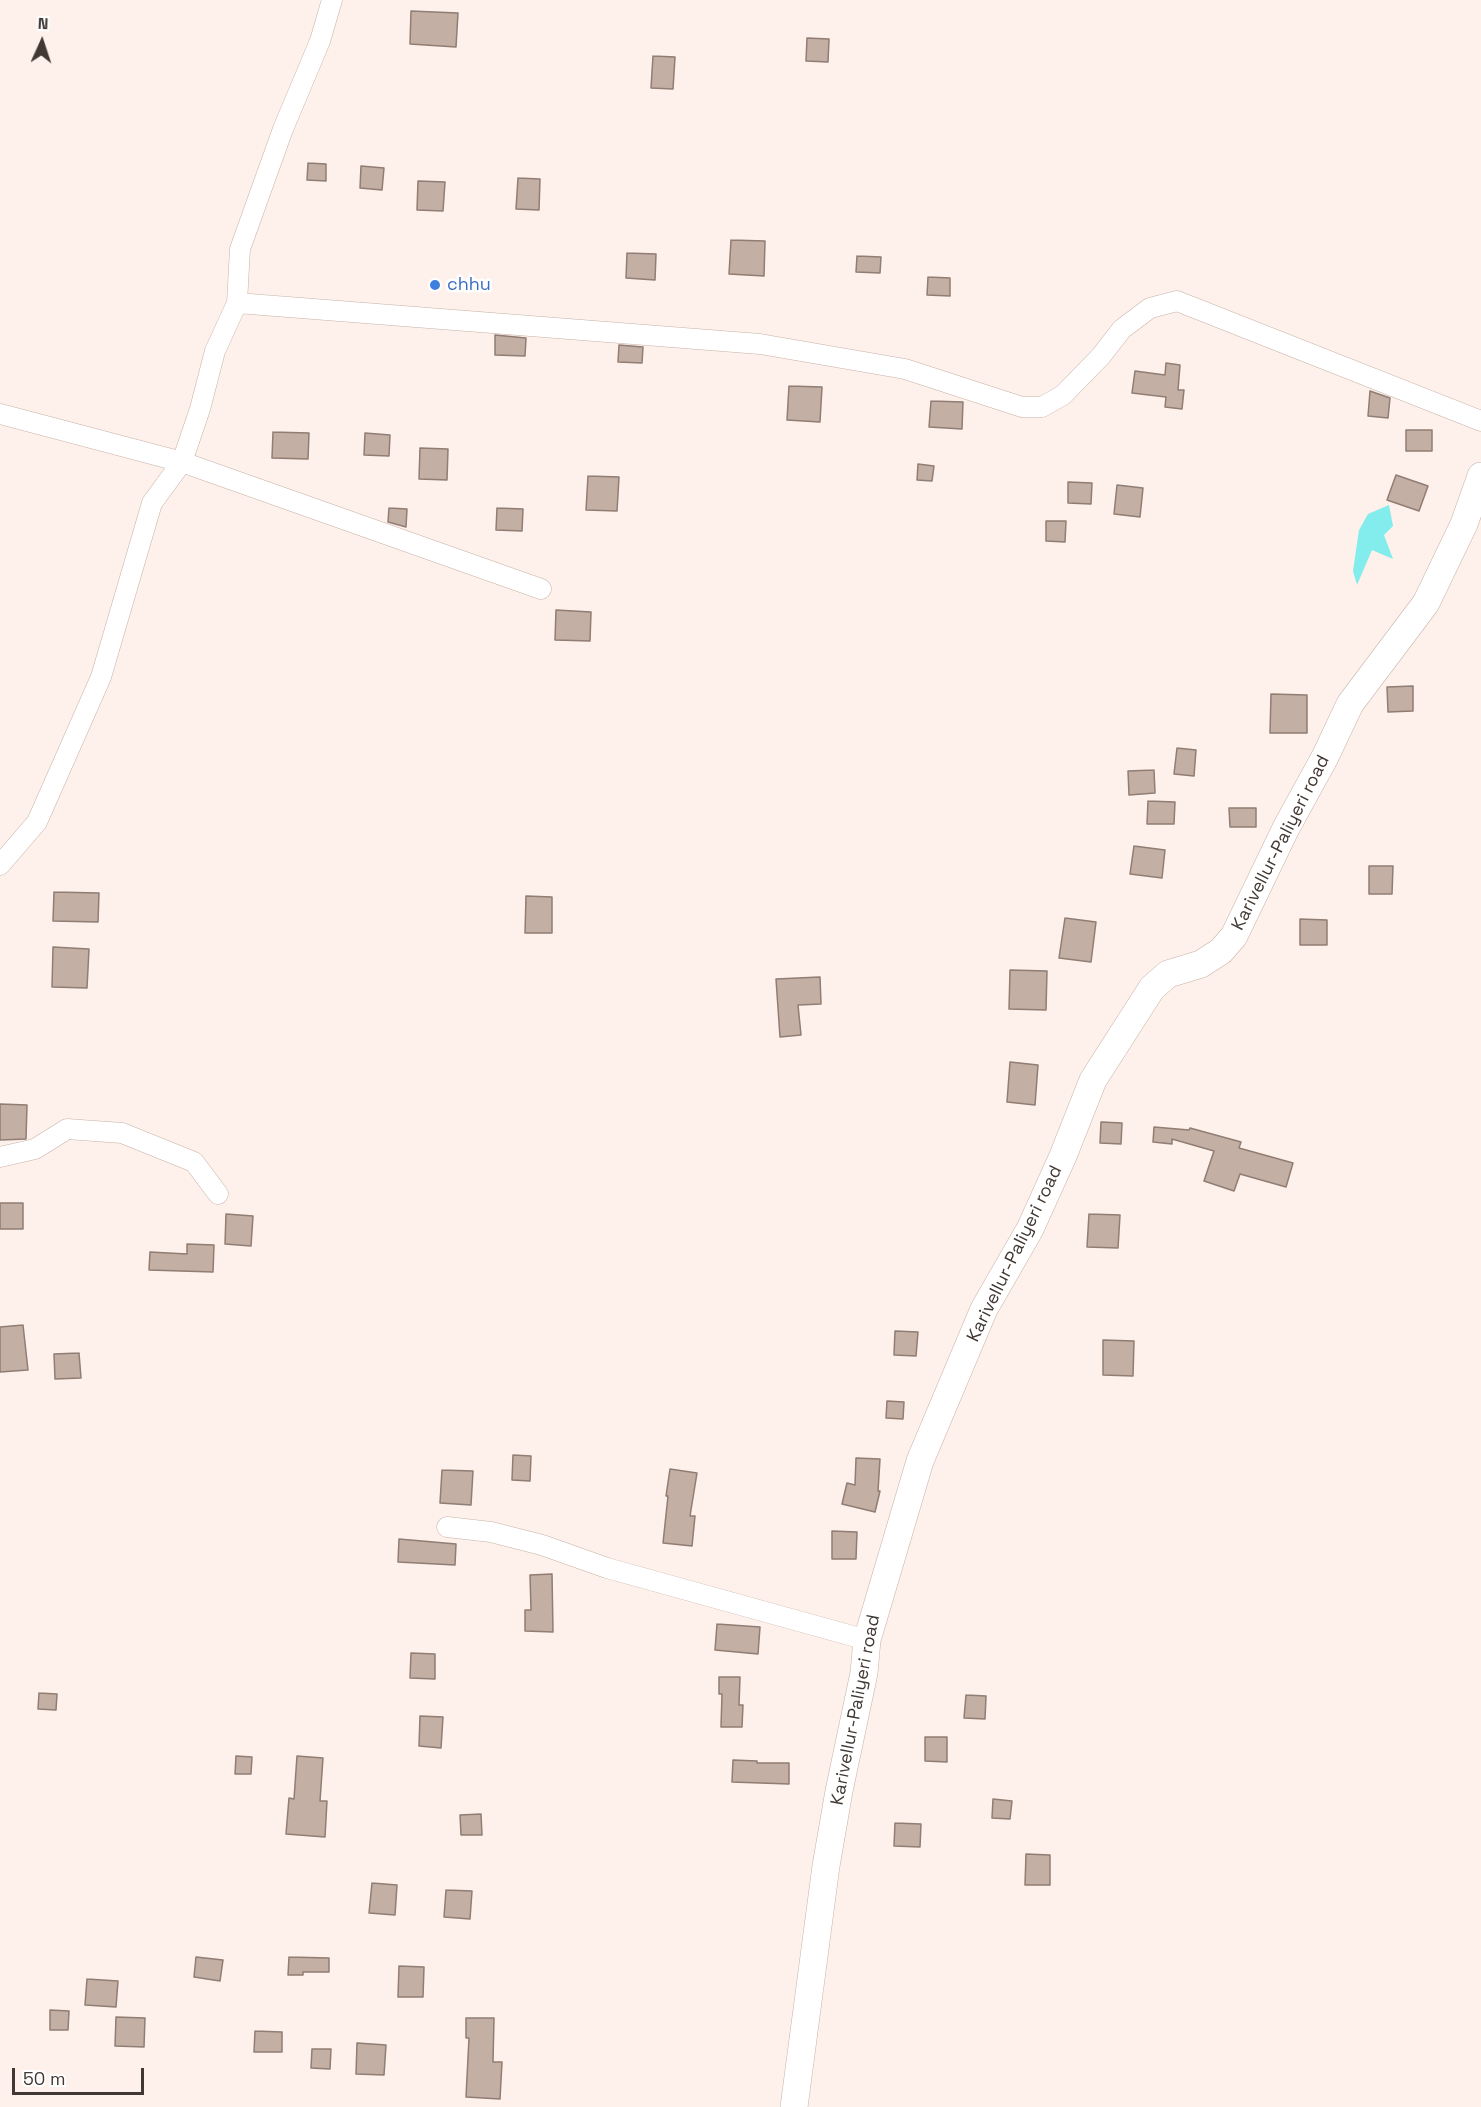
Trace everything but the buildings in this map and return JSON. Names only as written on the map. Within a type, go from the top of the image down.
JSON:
[{"type":"main road","name":"Karivellur-Paliyeri road","points":[[794,2107],[826,1866],[864,1672],[867,1640],[920,1461],[984,1309],[1035,1219],[1093,1080],[1152,988],[1168,974],[1201,964],[1221,951],[1234,936],[1350,704],[1426,603],[1464,524],[1481,476]]},
{"type":"street","points":[[0,865],[37,822],[100,677],[152,503],[182,462],[200,409],[215,351],[237,303],[240,249],[283,129],[320,41],[332,0]]},
{"type":"street","points":[[237,303],[760,344],[904,369],[1022,407],[1042,407],[1063,395],[1101,356],[1122,329],[1150,309],[1177,301],[1481,421]]},
{"type":"street","points":[[0,414],[182,462],[541,589]]},
{"type":"street","points":[[0,1157],[35,1149],[68,1129],[122,1133],[194,1162],[218,1194]]},
{"type":"street","points":[[447,1527],[491,1532],[542,1545],[607,1568],[867,1640]]},
{"type":"water","points":[[1389,505],[1393,526],[1384,535],[1393,559],[1372,550],[1357,585],[1353,571],[1359,530],[1368,514]]},
{"type":"place","name":"chhu","points":[[435,285]]}]
